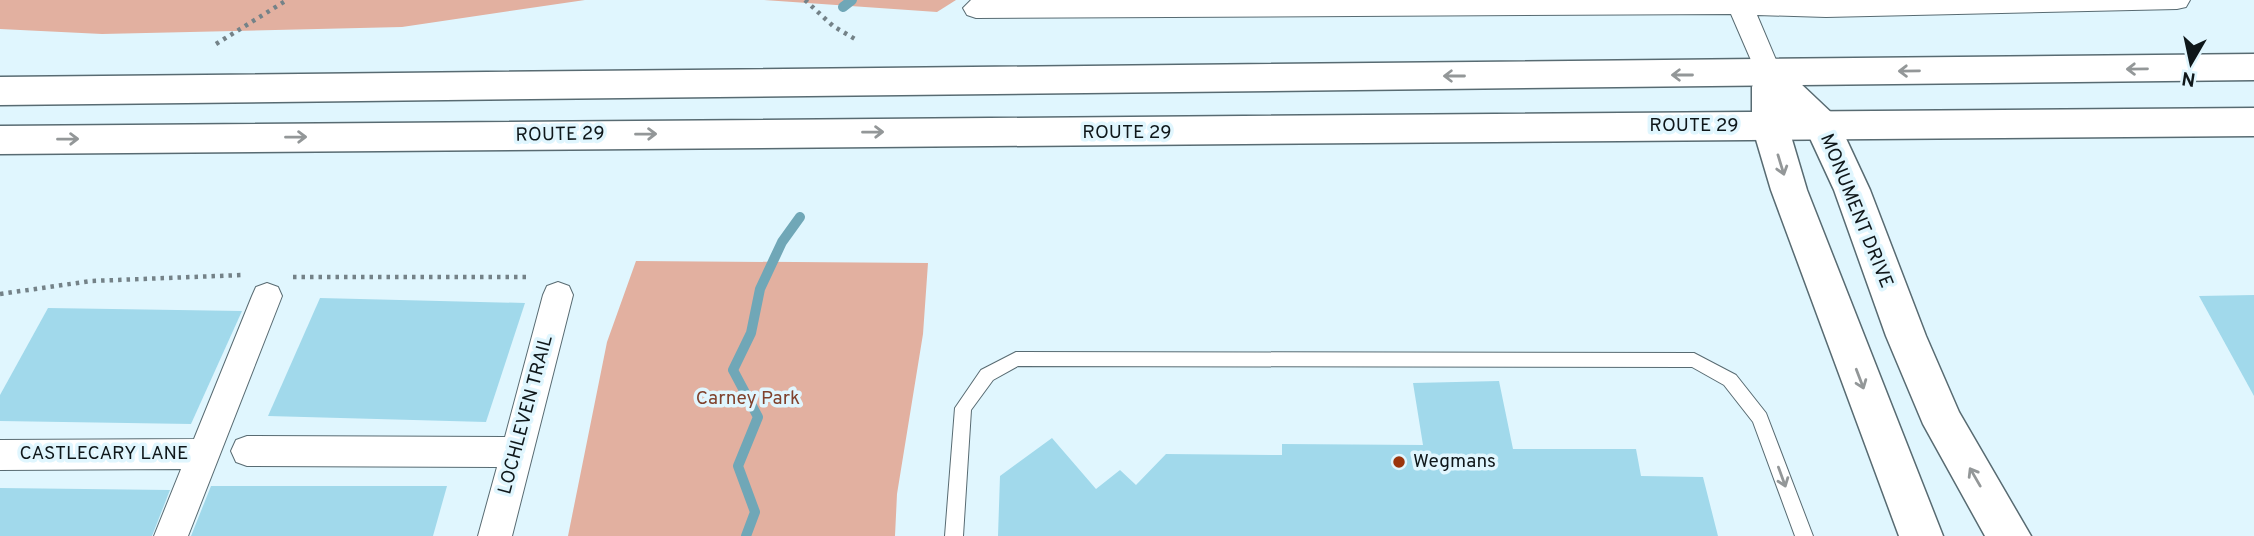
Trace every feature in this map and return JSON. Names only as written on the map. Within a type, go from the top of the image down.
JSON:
[{"type":"main road","points":[[0,90],[2254,67]]},
{"type":"main road","points":[[1769,74],[1770,126],[1789,190],[1920,536]]},
{"type":"main road","name":"MONUMENT DRIVE","points":[[1769,74],[1823,127],[1852,190],[1906,337],[1944,424],[2009,536]]},
{"type":"main road","name":"ROUTE 29","points":[[0,140],[922,131],[1175,133],[2254,122]]},
{"type":"street","points":[[976,8],[1658,3],[1826,7],[2177,0]]},
{"type":"street","points":[[1738,3],[1769,74]]},
{"type":"street","name":"LOCHLEVEN TRAIL","points":[[495,536],[558,295]]},
{"type":"street","points":[[203,454],[267,296]]},
{"type":"street","points":[[247,451],[517,453]]},
{"type":"street","name":"CASTLECARY LANE","points":[[0,455],[203,454],[170,536]]},
{"type":"lane","points":[[954,536],[963,408],[987,375],[1016,359],[1694,360],[1730,380],[1760,418],[1804,536]]},
{"type":"path","points":[[216,44],[287,0]]},
{"type":"path","points":[[805,0],[833,26],[855,39]]},
{"type":"green space","points":[[0,0],[585,0],[402,27],[102,34],[0,29]]},
{"type":"green space","points":[[764,0],[956,0],[937,12]]},
{"type":"green space","name":"Carney Park","points":[[636,261],[928,263],[923,334],[897,494],[895,536],[568,536],[607,342]]},
{"type":"building","points":[[2254,295],[2254,396],[2199,296]]},
{"type":"building","points":[[320,298],[525,303],[486,422],[268,416]]},
{"type":"building","points":[[48,308],[242,311],[191,424],[0,421],[0,395]]},
{"type":"building","name":"Wegmans","points":[[1499,381],[1513,449],[1636,449],[1641,476],[1703,477],[1718,536],[998,536],[1000,476],[1052,438],[1096,489],[1120,470],[1136,485],[1166,454],[1282,455],[1282,444],[1423,445],[1413,383]]},
{"type":"building","points":[[211,486],[447,486],[433,536],[191,536]]},
{"type":"building","points":[[0,488],[170,490],[152,536],[0,536]]},
{"type":"waterway","points":[[843,7],[852,0]]},
{"type":"waterway","points":[[746,536],[755,512],[738,466],[758,417],[733,370],[751,333],[760,289],[782,242],[800,217]]},
{"type":"place","name":"Wegmans","points":[[1399,462]]}]
